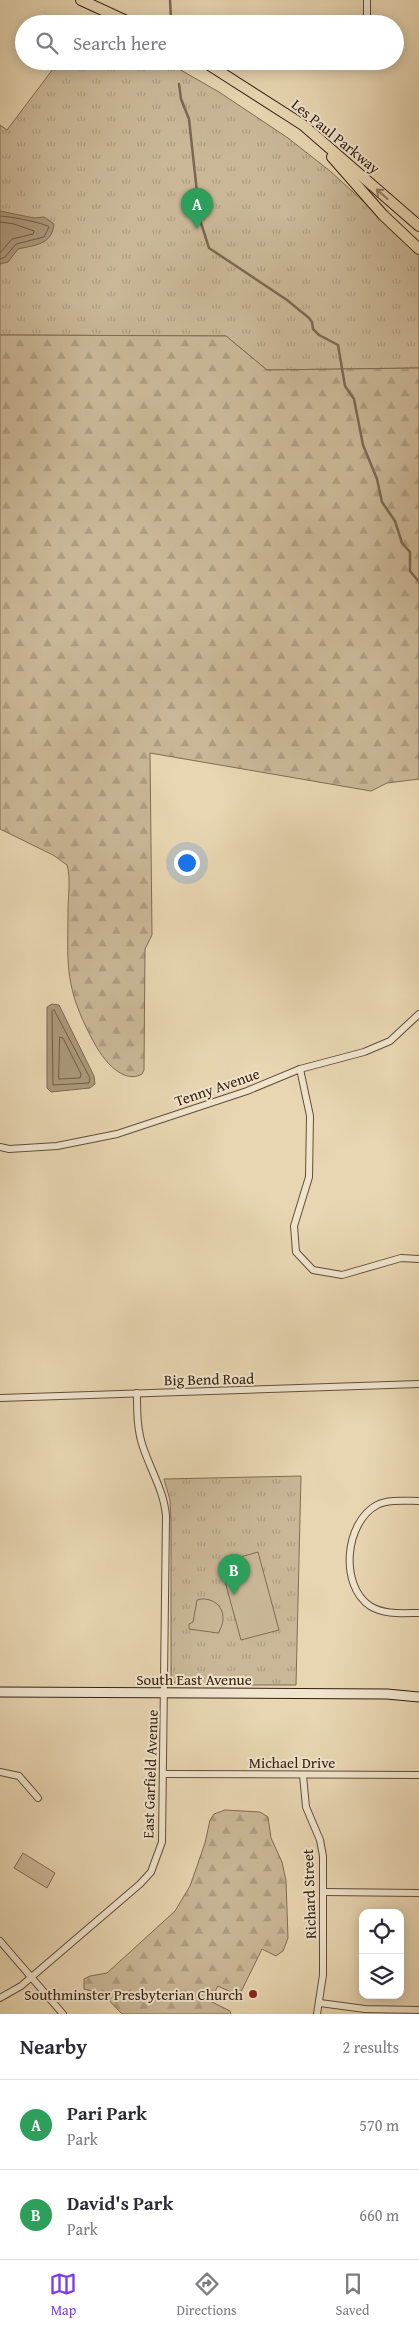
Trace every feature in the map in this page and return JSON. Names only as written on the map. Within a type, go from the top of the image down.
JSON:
[{"type":"main road","points":[[82,0],[113,15]]},
{"type":"main road","name":"Les Paul Parkway","points":[[217,70],[303,125],[419,226]]},
{"type":"main road","points":[[303,125],[383,215],[419,250]]},
{"type":"main road","name":"South East Avenue","points":[[0,1692],[388,1694],[419,1691]]},
{"type":"main road","name":"South East Avenue","points":[[388,1694],[419,1698]]},
{"type":"street","points":[[367,0],[367,15]]},
{"type":"street","name":"Tenny Avenue","points":[[0,1152],[9,1149],[57,1146],[113,1136],[248,1091],[300,1070],[373,1048],[390,1040],[419,1014]]},
{"type":"street","points":[[300,1070],[310,1116],[309,1177],[294,1226],[296,1252],[313,1270],[342,1275],[402,1258],[419,1259]]},
{"type":"street","name":"Tenny Avenue","points":[[0,1147],[9,1149]]},
{"type":"street","name":"Big Bend Road","points":[[0,1398],[419,1384]]},
{"type":"street","name":"East Garfield Avenue","points":[[0,1998],[31,1977],[123,1899],[151,1872],[162,1842],[165,1693],[165,1502],[142,1446],[137,1393]]},
{"type":"street","points":[[419,1501],[382,1503],[371,1509],[357,1525],[350,1553],[354,1584],[366,1603],[386,1612],[419,1613]]},
{"type":"street","points":[[0,1772],[19,1776],[38,1798]]},
{"type":"street","name":"Michael Drive","points":[[164,1774],[419,1775]]},
{"type":"street","name":"Richard Street","points":[[303,1775],[306,1807],[320,1840],[323,1856],[323,1975],[317,2014]]},
{"type":"street","points":[[324,1892],[419,1893]]},
{"type":"street","points":[[0,1941],[63,2014]]},
{"type":"street","points":[[320,2003],[365,2009],[419,2010]]},
{"type":"green space","points":[[52,70],[181,70],[219,92],[288,138],[330,171],[419,252],[419,368],[267,370],[226,336],[0,335],[0,125],[7,130]]},
{"type":"green space","points":[[0,335],[226,336],[267,370],[419,368],[419,779],[387,783],[371,791],[150,753],[152,935],[145,949],[144,1070],[142,1074],[133,1077],[120,1073],[105,1060],[87,1029],[74,998],[68,957],[69,881],[67,865],[53,855],[0,829]]},
{"type":"green space","points":[[301,1476],[296,1685],[176,1685],[171,1677],[170,1500],[164,1479]]},
{"type":"green space","points":[[258,1552],[279,1630],[241,1640],[220,1563]]},
{"type":"green space","points":[[197,1600],[214,1602],[221,1610],[223,1621],[218,1633],[189,1629],[189,1624],[193,1622]]},
{"type":"green space","points":[[225,1810],[260,1812],[268,1817],[271,1838],[282,1862],[286,1881],[288,1938],[283,1951],[276,1956],[262,1949],[239,1996],[218,1986],[210,2001],[230,2011],[231,2014],[122,2014],[103,1994],[84,1989],[84,1979],[107,1973],[175,1911],[190,1886],[205,1843],[210,1820],[214,1814]]},
{"type":"green space","points":[[23,1853],[55,1873],[47,1888],[14,1868]]},
{"type":"water","points":[[0,211],[34,218],[44,217],[54,224],[53,231],[42,243],[18,249],[8,262],[0,264]]},
{"type":"water","points":[[52,1004],[59,1005],[94,1076],[95,1084],[90,1088],[51,1092],[47,1088],[47,1007]]},
{"type":"waterway","points":[[170,0],[171,15]]},
{"type":"waterway","points":[[179,84],[181,99],[189,119],[200,220],[209,248],[287,300],[309,318],[313,329],[319,335],[338,345],[345,386],[354,399],[363,445],[377,479],[382,502],[395,521],[402,543],[410,552],[410,571],[419,582]]},
{"type":"place","name":"Pari Park","points":[[197,229]]},
{"type":"place","name":"David's Park","points":[[234,1595]]},
{"type":"place","name":"Southminster Presbyterian Church","points":[[253,1994]]}]
